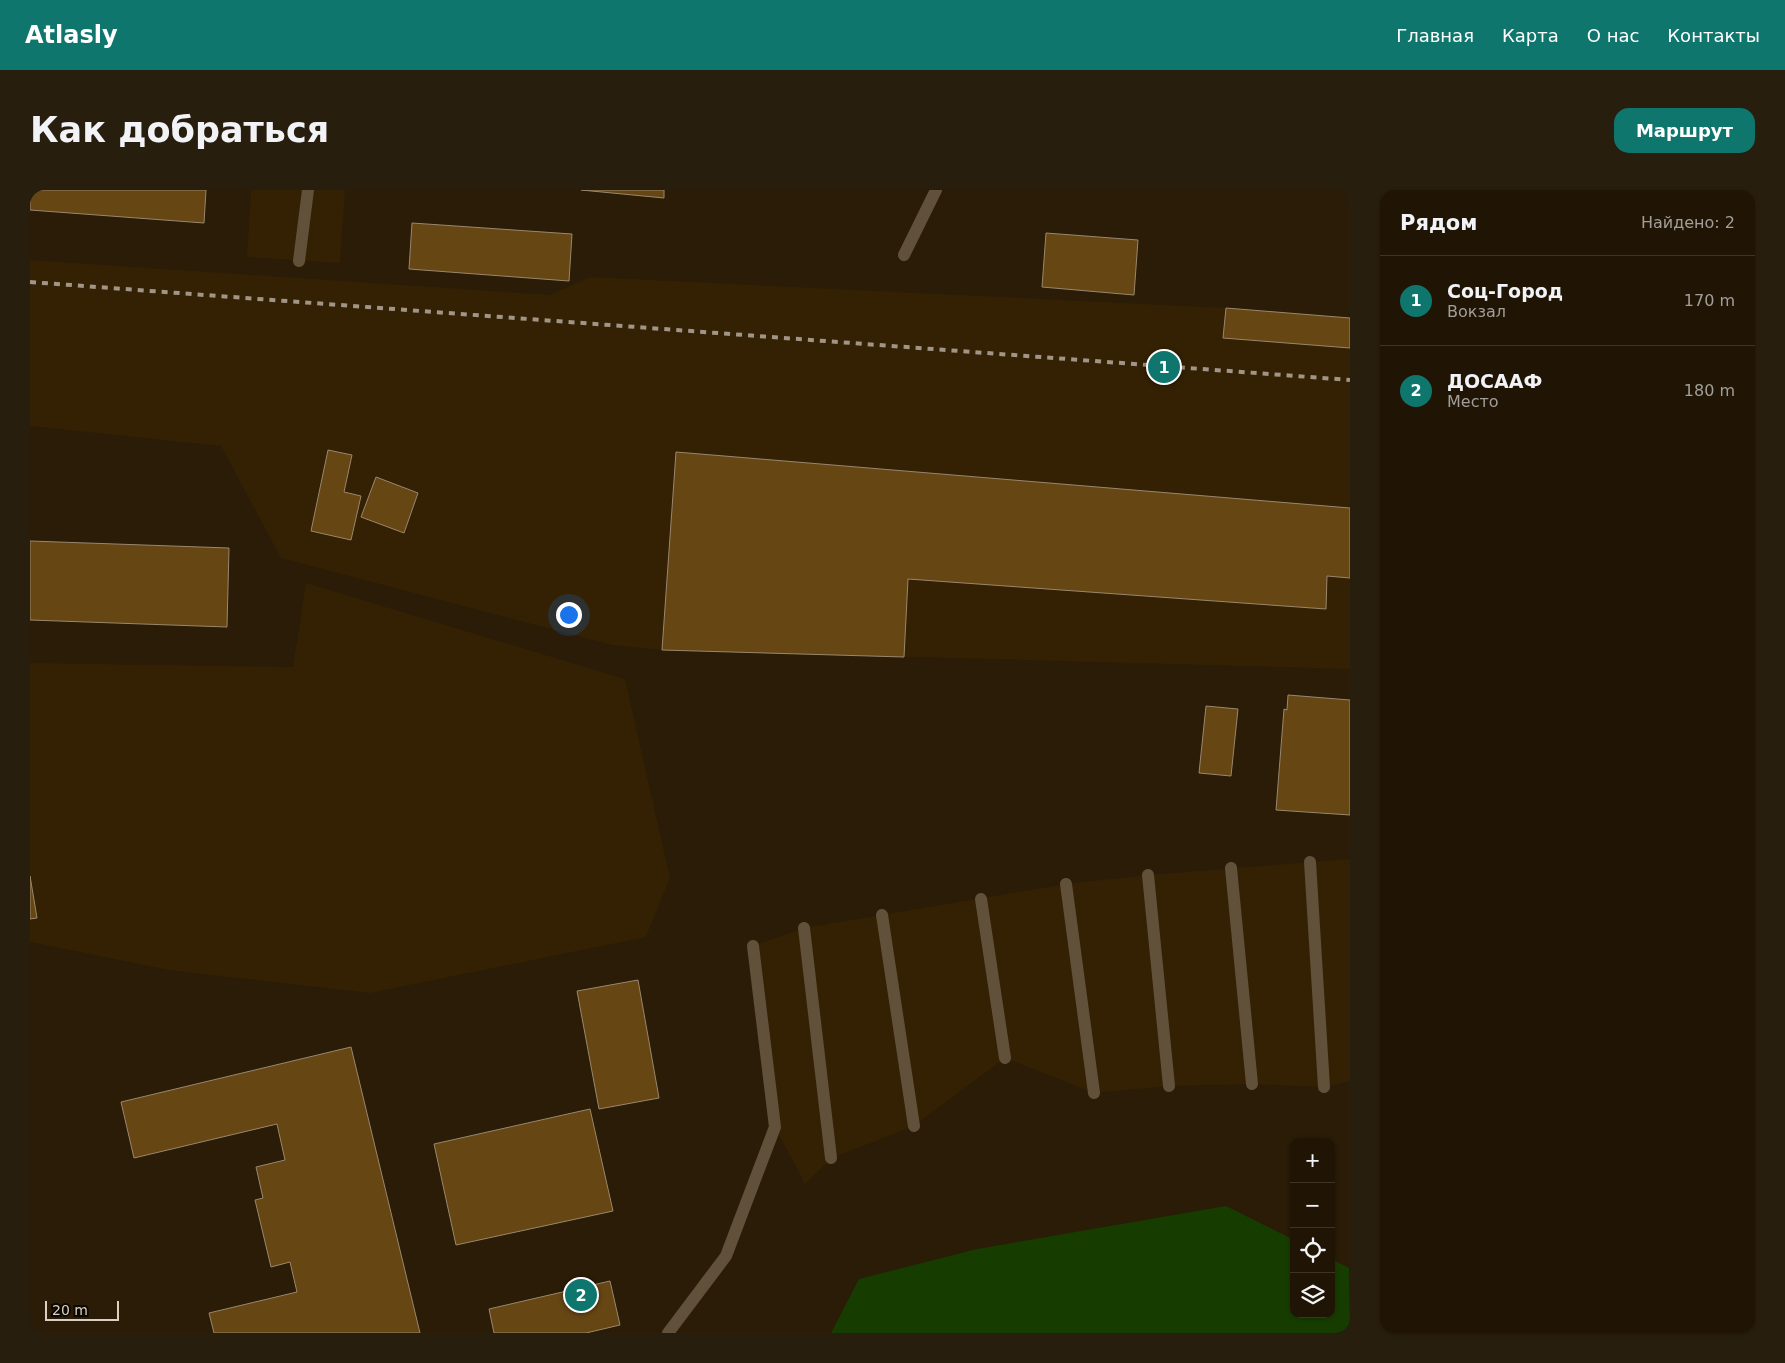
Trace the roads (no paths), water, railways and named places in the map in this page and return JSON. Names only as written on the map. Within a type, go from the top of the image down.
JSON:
[{"type":"lane","points":[[300,262],[308,190]]},
{"type":"lane","points":[[904,255],[936,190]]},
{"type":"lane","points":[[1310,862],[1324,1087]]},
{"type":"lane","points":[[1231,868],[1252,1084]]},
{"type":"lane","points":[[1148,874],[1169,1086]]},
{"type":"lane","points":[[1066,884],[1094,1093]]},
{"type":"lane","points":[[981,899],[1005,1058]]},
{"type":"lane","points":[[882,915],[914,1126]]},
{"type":"lane","points":[[804,928],[832,1158]]},
{"type":"lane","points":[[668,1333],[726,1256],[775,1127],[752,946]]},
{"type":"railway","points":[[30,282],[1350,380]]},
{"type":"place","name":"Соц-Город","points":[[1164,367]]},
{"type":"place","name":"ДОСААФ","points":[[581,1295]]}]
